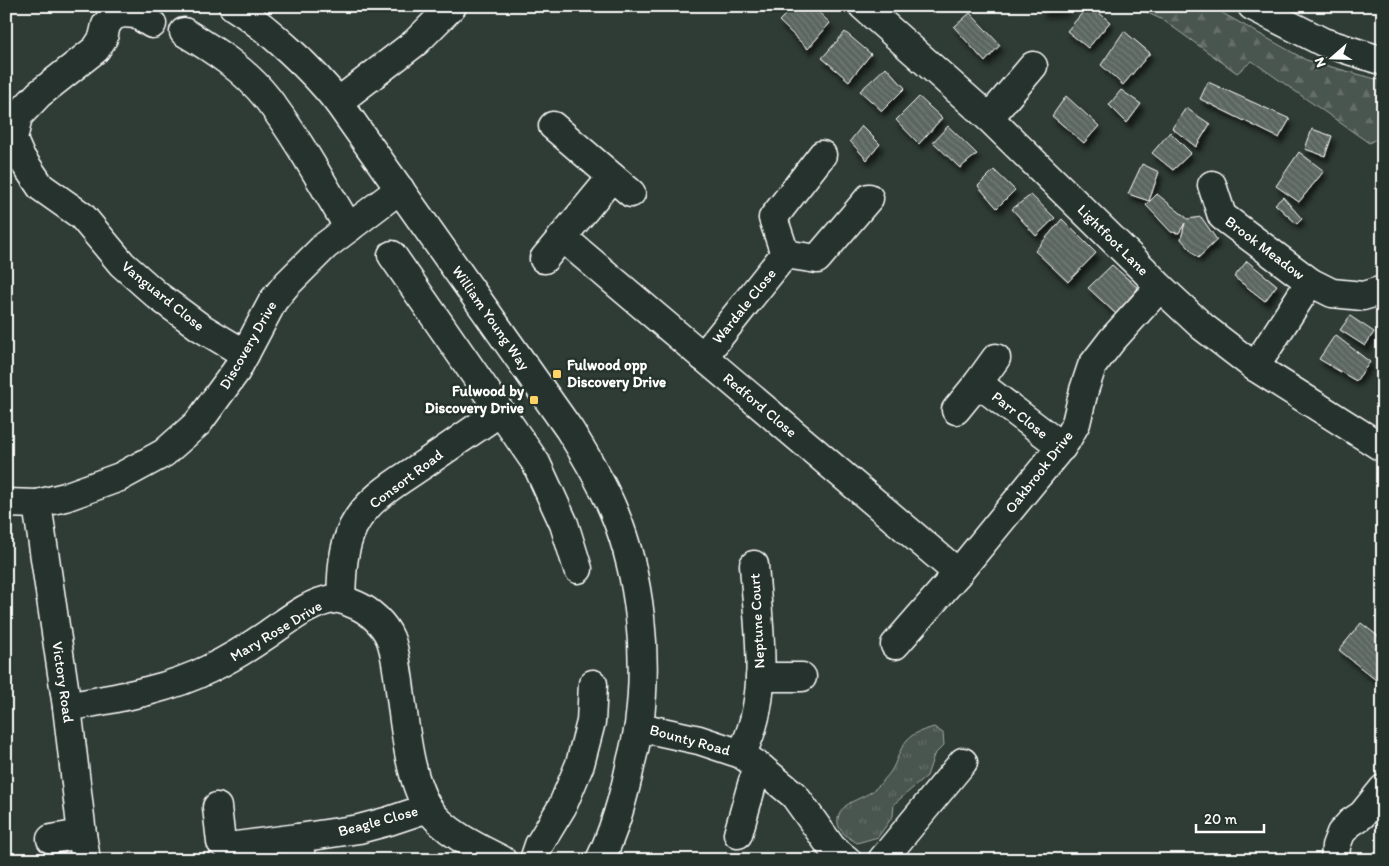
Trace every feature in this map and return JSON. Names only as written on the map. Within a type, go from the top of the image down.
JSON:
[{"type":"street","name":"William Young Way","points":[[233,6],[264,29],[304,66],[338,102],[569,429],[596,475],[614,513],[626,548],[635,587],[640,618],[643,664],[639,727],[617,820],[600,860]]},
{"type":"street","points":[[338,102],[416,42],[452,6]]},
{"type":"street","name":"Lightfoot Lane","points":[[863,6],[988,118],[1203,327],[1255,367],[1383,448]]},
{"type":"street","points":[[1252,6],[1323,42],[1383,61]]},
{"type":"street","name":"Vanguard Close","points":[[152,24],[136,14],[123,13],[113,16],[106,25],[103,38],[96,49],[39,94],[18,116],[10,140],[42,187],[82,216],[122,264],[158,296],[200,327],[245,354]]},
{"type":"street","points":[[184,32],[216,51],[250,80],[267,98],[292,134],[349,228]]},
{"type":"street","points":[[988,118],[1033,66]]},
{"type":"street","points":[[544,259],[562,237],[622,185],[553,126]]},
{"type":"street","name":"Wardale Close","points":[[786,254],[773,218],[822,155]]},
{"type":"street","name":"Brook Meadow","points":[[1212,185],[1222,216],[1310,282],[1332,293],[1340,294],[1363,296],[1383,290]]},
{"type":"street","name":"Discovery Drive","points":[[6,503],[37,504],[66,497],[120,477],[164,453],[198,423],[236,371],[273,301],[282,290],[325,246],[400,189]]},
{"type":"street","name":"Wardale Close","points":[[786,254],[817,259],[869,198]]},
{"type":"street","name":"Redford Close","points":[[562,237],[958,573]]},
{"type":"street","name":"Wardale Close","points":[[703,357],[786,254]]},
{"type":"street","points":[[392,255],[536,464],[564,524],[578,569]]},
{"type":"street","name":"Brook Meadow","points":[[1255,367],[1310,282]]},
{"type":"street","name":"Oakbrook Drive","points":[[896,645],[1062,447],[1076,424],[1092,366],[1112,340],[1160,287]]},
{"type":"street","name":"Parr Close","points":[[956,410],[996,358]]},
{"type":"street","name":"Parr Close","points":[[978,383],[1062,447]]},
{"type":"street","name":"Consort Road","points":[[341,598],[342,565],[353,528],[362,512],[395,484],[500,412]]},
{"type":"street","name":"Victory Road","points":[[37,504],[67,706],[84,847]]},
{"type":"street","name":"Neptune Court","points":[[738,834],[752,781],[749,739],[760,694],[760,652],[754,565]]},
{"type":"street","name":"Mary Rose Drive","points":[[67,706],[148,691],[186,680],[230,658],[310,608],[324,601],[341,598],[361,607],[375,617],[390,638],[395,657],[411,762],[419,789],[428,808],[440,822],[456,834],[502,860]]},
{"type":"street","name":"Neptune Court","points":[[760,677],[802,676]]},
{"type":"street","points":[[534,860],[539,845],[562,807],[580,764],[591,722],[593,684]]},
{"type":"street","name":"Bounty Road","points":[[639,727],[699,740],[751,761],[794,795],[832,848],[847,860]]},
{"type":"street","points":[[882,860],[963,762]]},
{"type":"street","points":[[1335,860],[1336,846],[1341,833],[1350,823],[1372,814],[1383,789]]},
{"type":"street","name":"Beagle Close","points":[[217,807],[221,842],[228,847],[247,844],[300,849],[428,808]]},
{"type":"street","points":[[51,839],[84,847]]},
{"type":"green space","points":[[1133,6],[1210,6],[1306,60],[1383,81],[1383,135],[1369,143],[1252,61],[1237,73],[1163,20]]},
{"type":"green space","points":[[934,727],[943,733],[944,745],[934,755],[927,776],[894,804],[893,816],[878,837],[857,843],[847,836],[839,827],[838,818],[840,812],[844,807],[871,792],[882,782],[891,771],[902,747],[910,737]]},
{"type":"building","points":[[794,6],[812,6],[830,23],[808,49],[779,21]]},
{"type":"building","points":[[1042,6],[1066,6],[1066,10],[1042,12]]},
{"type":"building","points":[[1088,6],[1091,6],[1110,22],[1088,48],[1067,31]]},
{"type":"building","points":[[970,13],[1000,45],[985,62],[954,27]]},
{"type":"building","points":[[1124,31],[1150,53],[1123,85],[1101,65]]},
{"type":"building","points":[[845,32],[871,54],[849,81],[822,58]]},
{"type":"building","points":[[886,67],[905,88],[882,111],[860,91]]},
{"type":"building","points":[[1208,82],[1290,119],[1279,138],[1200,99]]},
{"type":"building","points":[[1121,90],[1141,104],[1127,123],[1109,105]]},
{"type":"building","points":[[1066,96],[1099,126],[1084,143],[1052,116]]},
{"type":"building","points":[[919,97],[942,118],[919,144],[896,120]]},
{"type":"building","points":[[1186,108],[1210,124],[1196,147],[1172,128]]},
{"type":"building","points":[[862,126],[880,144],[867,160],[850,141]]},
{"type":"building","points":[[948,126],[977,154],[960,168],[933,142]]},
{"type":"building","points":[[1312,129],[1332,136],[1325,156],[1305,149]]},
{"type":"building","points":[[1170,132],[1191,153],[1173,170],[1152,153]]},
{"type":"building","points":[[1299,152],[1324,171],[1299,202],[1276,186]]},
{"type":"building","points":[[1142,164],[1159,172],[1149,201],[1128,194]]},
{"type":"building","points":[[994,170],[1015,190],[997,208],[978,186]]},
{"type":"building","points":[[1157,194],[1188,219],[1201,217],[1217,240],[1198,258],[1181,239],[1185,223],[1179,233],[1171,232],[1146,205]]},
{"type":"building","points":[[1031,195],[1055,218],[1036,236],[1012,209]]},
{"type":"building","points":[[1283,197],[1302,219],[1297,224],[1275,204]]},
{"type":"building","points":[[1062,219],[1096,253],[1068,282],[1035,251]]},
{"type":"building","points":[[1247,261],[1277,285],[1265,301],[1234,277]]},
{"type":"building","points":[[1112,265],[1138,288],[1116,314],[1088,288]]},
{"type":"building","points":[[1350,316],[1374,332],[1365,346],[1340,330]]},
{"type":"building","points":[[1335,335],[1370,362],[1356,381],[1319,359]]},
{"type":"building","points":[[1361,623],[1383,640],[1383,686],[1339,650]]},
{"type":"place","name":"Fulwood opp Discovery Drive","points":[[557,374]]},
{"type":"place","name":"Fulwood by Discovery Drive","points":[[534,400]]}]
